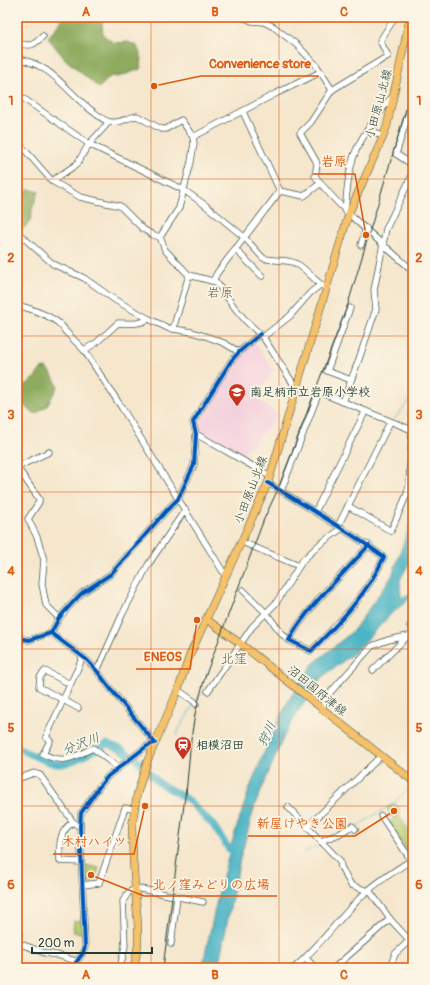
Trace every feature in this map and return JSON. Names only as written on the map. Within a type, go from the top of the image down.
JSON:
[{"type":"main road","name":"小田原山北線","points":[[134,968],[138,945],[138,926],[132,826],[137,794],[147,762],[178,690],[189,657],[269,479],[296,388],[323,286],[347,212],[383,137],[394,96],[410,17]]},
{"type":"main road","name":"沼田国府津線","points":[[206,618],[413,781]]},
{"type":"street","points":[[243,17],[252,21],[264,22],[274,27],[297,45],[316,65],[332,90]]},
{"type":"street","points":[[395,17],[380,41],[388,56],[332,90],[311,122],[300,133],[316,161],[317,164],[315,174],[321,183],[347,212],[413,271]]},
{"type":"street","points":[[17,43],[28,47],[35,44],[43,36]]},
{"type":"street","points":[[17,60],[35,64],[50,72],[87,108],[109,122],[121,123],[137,116],[161,130],[166,129],[181,120],[193,137],[194,143],[191,162],[179,208],[160,237]]},
{"type":"street","points":[[193,137],[321,72]]},
{"type":"street","points":[[17,94],[89,144],[184,190],[244,237],[263,258],[295,262],[323,286],[310,293],[290,316],[261,335],[239,352],[220,378],[193,422],[196,434],[194,465],[178,499],[111,574],[82,593],[59,618],[51,633],[29,640],[17,638]]},
{"type":"street","points":[[347,212],[347,188],[353,158],[369,128],[389,100],[394,96]]},
{"type":"street","points":[[413,99],[396,154],[413,164]]},
{"type":"street","points":[[243,112],[280,190]]},
{"type":"street","points":[[52,181],[77,164],[89,144],[109,122]]},
{"type":"street","points":[[369,128],[383,137]]},
{"type":"street","points":[[17,141],[52,181],[80,197],[120,206],[143,228],[153,235],[160,237]]},
{"type":"street","points":[[343,402],[376,309],[374,290],[389,222],[401,201],[413,173]]},
{"type":"street","points":[[280,190],[304,196],[321,183]]},
{"type":"street","points":[[213,281],[217,273],[280,190]]},
{"type":"street","points":[[361,245],[366,228]]},
{"type":"street","points":[[17,232],[53,264],[84,278],[115,300],[149,319],[173,329],[192,332],[208,337],[224,343],[239,352]]},
{"type":"street","points":[[160,237],[165,250],[189,275],[216,282],[234,308],[261,335],[296,388]]},
{"type":"street","points":[[235,249],[262,276]]},
{"type":"street","points":[[173,329],[189,275]]},
{"type":"street","points":[[17,305],[35,310],[64,328],[65,331],[84,350],[226,575]]},
{"type":"street","points":[[350,308],[327,371],[351,380]]},
{"type":"street","points":[[84,350],[96,343],[118,322],[135,324],[149,319]]},
{"type":"street","points":[[281,491],[319,392],[412,430]]},
{"type":"street","points":[[315,512],[365,412]]},
{"type":"street","points":[[348,506],[391,531],[407,494],[409,485],[413,415]]},
{"type":"street","points":[[208,691],[252,627],[276,603],[303,560],[310,552],[340,527],[348,506],[390,422]]},
{"type":"street","points":[[196,434],[269,479],[281,491],[369,545],[384,557],[380,567],[344,616],[311,651],[289,640],[283,635],[266,613],[243,590]]},
{"type":"street","points":[[49,452],[17,467],[39,500],[28,519],[44,560],[42,584],[46,605],[59,618]]},
{"type":"street","points":[[97,671],[122,615],[148,565],[185,510]]},
{"type":"street","points":[[242,542],[299,566]]},
{"type":"street","points":[[289,640],[302,618],[316,601],[369,545]]},
{"type":"street","points":[[413,623],[410,626],[413,629]]},
{"type":"street","points":[[51,633],[97,671],[155,743],[147,746],[118,768],[99,787],[81,814],[81,862],[85,947],[83,953],[72,968]]},
{"type":"street","points":[[322,708],[328,695],[372,646],[399,637],[413,635]]},
{"type":"street","points":[[374,670],[407,637]]},
{"type":"street","points":[[83,658],[46,736],[50,741],[44,754],[53,759],[64,760],[95,749],[118,768]]},
{"type":"street","points":[[70,684],[45,671],[40,677],[39,687],[78,708]]},
{"type":"street","points":[[178,690],[196,704]]},
{"type":"street","points":[[308,826],[381,756]]},
{"type":"street","points":[[17,779],[34,773],[40,774],[74,822],[80,827]]},
{"type":"street","points":[[288,807],[308,826],[340,861],[341,867],[351,885],[368,890],[390,919],[412,940],[395,954],[390,968]]},
{"type":"street","points":[[83,886],[99,883],[125,808],[134,808]]},
{"type":"street","points":[[294,968],[306,958],[368,890],[412,862],[381,816]]},
{"type":"street","points":[[74,822],[66,826],[60,841],[60,861],[81,862]]},
{"type":"street","points":[[321,841],[340,834],[352,826],[354,828]]},
{"type":"street","points":[[120,968],[125,946],[123,900],[128,893],[136,888],[203,902]]},
{"type":"street","points":[[171,944],[176,897]]},
{"type":"street","points":[[334,968],[390,919]]},
{"type":"street","points":[[19,932],[18,942],[45,953],[76,961]]},
{"type":"street","points":[[306,958],[315,968]]},
{"type":"shaded area","name":"南足柄市立岩原小学校","points":[[254,342],[274,370],[262,388],[260,387],[257,392],[261,394],[258,399],[278,415],[241,457],[199,433],[196,425],[228,371],[244,350]]},
{"type":"green space","points":[[64,17],[104,17],[102,22],[103,35],[114,43],[128,42],[137,46],[142,59],[140,69],[118,77],[111,76],[99,88],[65,59],[48,38]]},
{"type":"green space","points":[[29,189],[39,192],[33,206],[30,222],[17,234],[17,200]]},
{"type":"green space","points":[[46,368],[51,373],[58,386],[47,406],[35,414],[23,405],[23,401],[17,398],[17,386],[25,385],[34,378],[41,369]]},
{"type":"green space","points":[[395,803],[398,806],[399,814],[393,818],[387,808]]},
{"type":"green space","points":[[399,816],[413,836],[413,853],[410,855],[388,823]]},
{"type":"green space","points":[[85,865],[99,868],[94,882],[85,883]]},
{"type":"green space","points":[[82,920],[82,933],[73,932],[74,921]]},
{"type":"water","points":[[413,516],[413,555],[400,580],[401,598],[413,592],[413,596],[393,612],[355,652],[322,677],[298,712],[284,736],[255,805],[240,859],[218,968],[202,968],[218,895],[232,842],[249,790],[268,743],[288,701],[313,664],[353,631],[392,576]]},
{"type":"waterway","points":[[394,420],[412,397],[413,387]]},
{"type":"waterway","points":[[196,700],[205,691]]},
{"type":"waterway","points":[[177,736],[179,729],[194,704]]},
{"type":"waterway","name":"分沢川","points":[[17,748],[56,764],[71,762],[107,744],[119,748],[131,756]]},
{"type":"waterway","name":"分沢川","points":[[136,759],[141,764]]},
{"type":"waterway","name":"分沢川","points":[[148,772],[159,783],[187,799],[213,825],[229,849],[236,856]]},
{"type":"waterway","points":[[356,827],[392,804],[412,786]]},
{"type":"waterway","points":[[337,838],[352,830]]},
{"type":"waterway","points":[[305,852],[320,845]]},
{"type":"railway","points":[[186,794],[195,714],[205,677],[264,519],[278,489],[348,304],[413,86]]},
{"type":"railway","points":[[163,968],[186,789]]},
{"type":"cycle path","points":[[17,638],[29,640],[51,633],[59,618],[75,600],[82,593],[111,574],[178,499],[194,465],[196,434],[193,422],[231,361],[260,334]]},
{"type":"cycle path","points":[[268,483],[356,537],[370,547],[384,557],[370,583],[352,607],[311,651],[289,640],[306,614],[316,602],[326,591],[358,557],[369,545]]},
{"type":"cycle path","points":[[51,633],[87,660],[155,743],[147,746],[108,776],[81,813],[80,827],[85,947],[83,953],[72,968]]},
{"type":"place","name":"Convenience store","points":[[154,86]]},
{"type":"place","name":"岩原","points":[[366,235]]},
{"type":"place","name":"南足柄市立岩原小学校","points":[[237,407]]},
{"type":"place","name":"ENEOS","points":[[197,620]]},
{"type":"place","name":"相模沼田","points":[[183,760]]},
{"type":"place","name":"木村ハイツ","points":[[145,806]]},
{"type":"place","name":"新屋けやき公園","points":[[394,811]]},
{"type":"place","name":"北ノ窪みどりの広場","points":[[91,875]]},
{"type":"district","name":"岩原","points":[[220,293]]},
{"type":"district","name":"北窪","points":[[234,659]]},
{"type":"water label","name":"狩川","points":[[267,734]]}]
